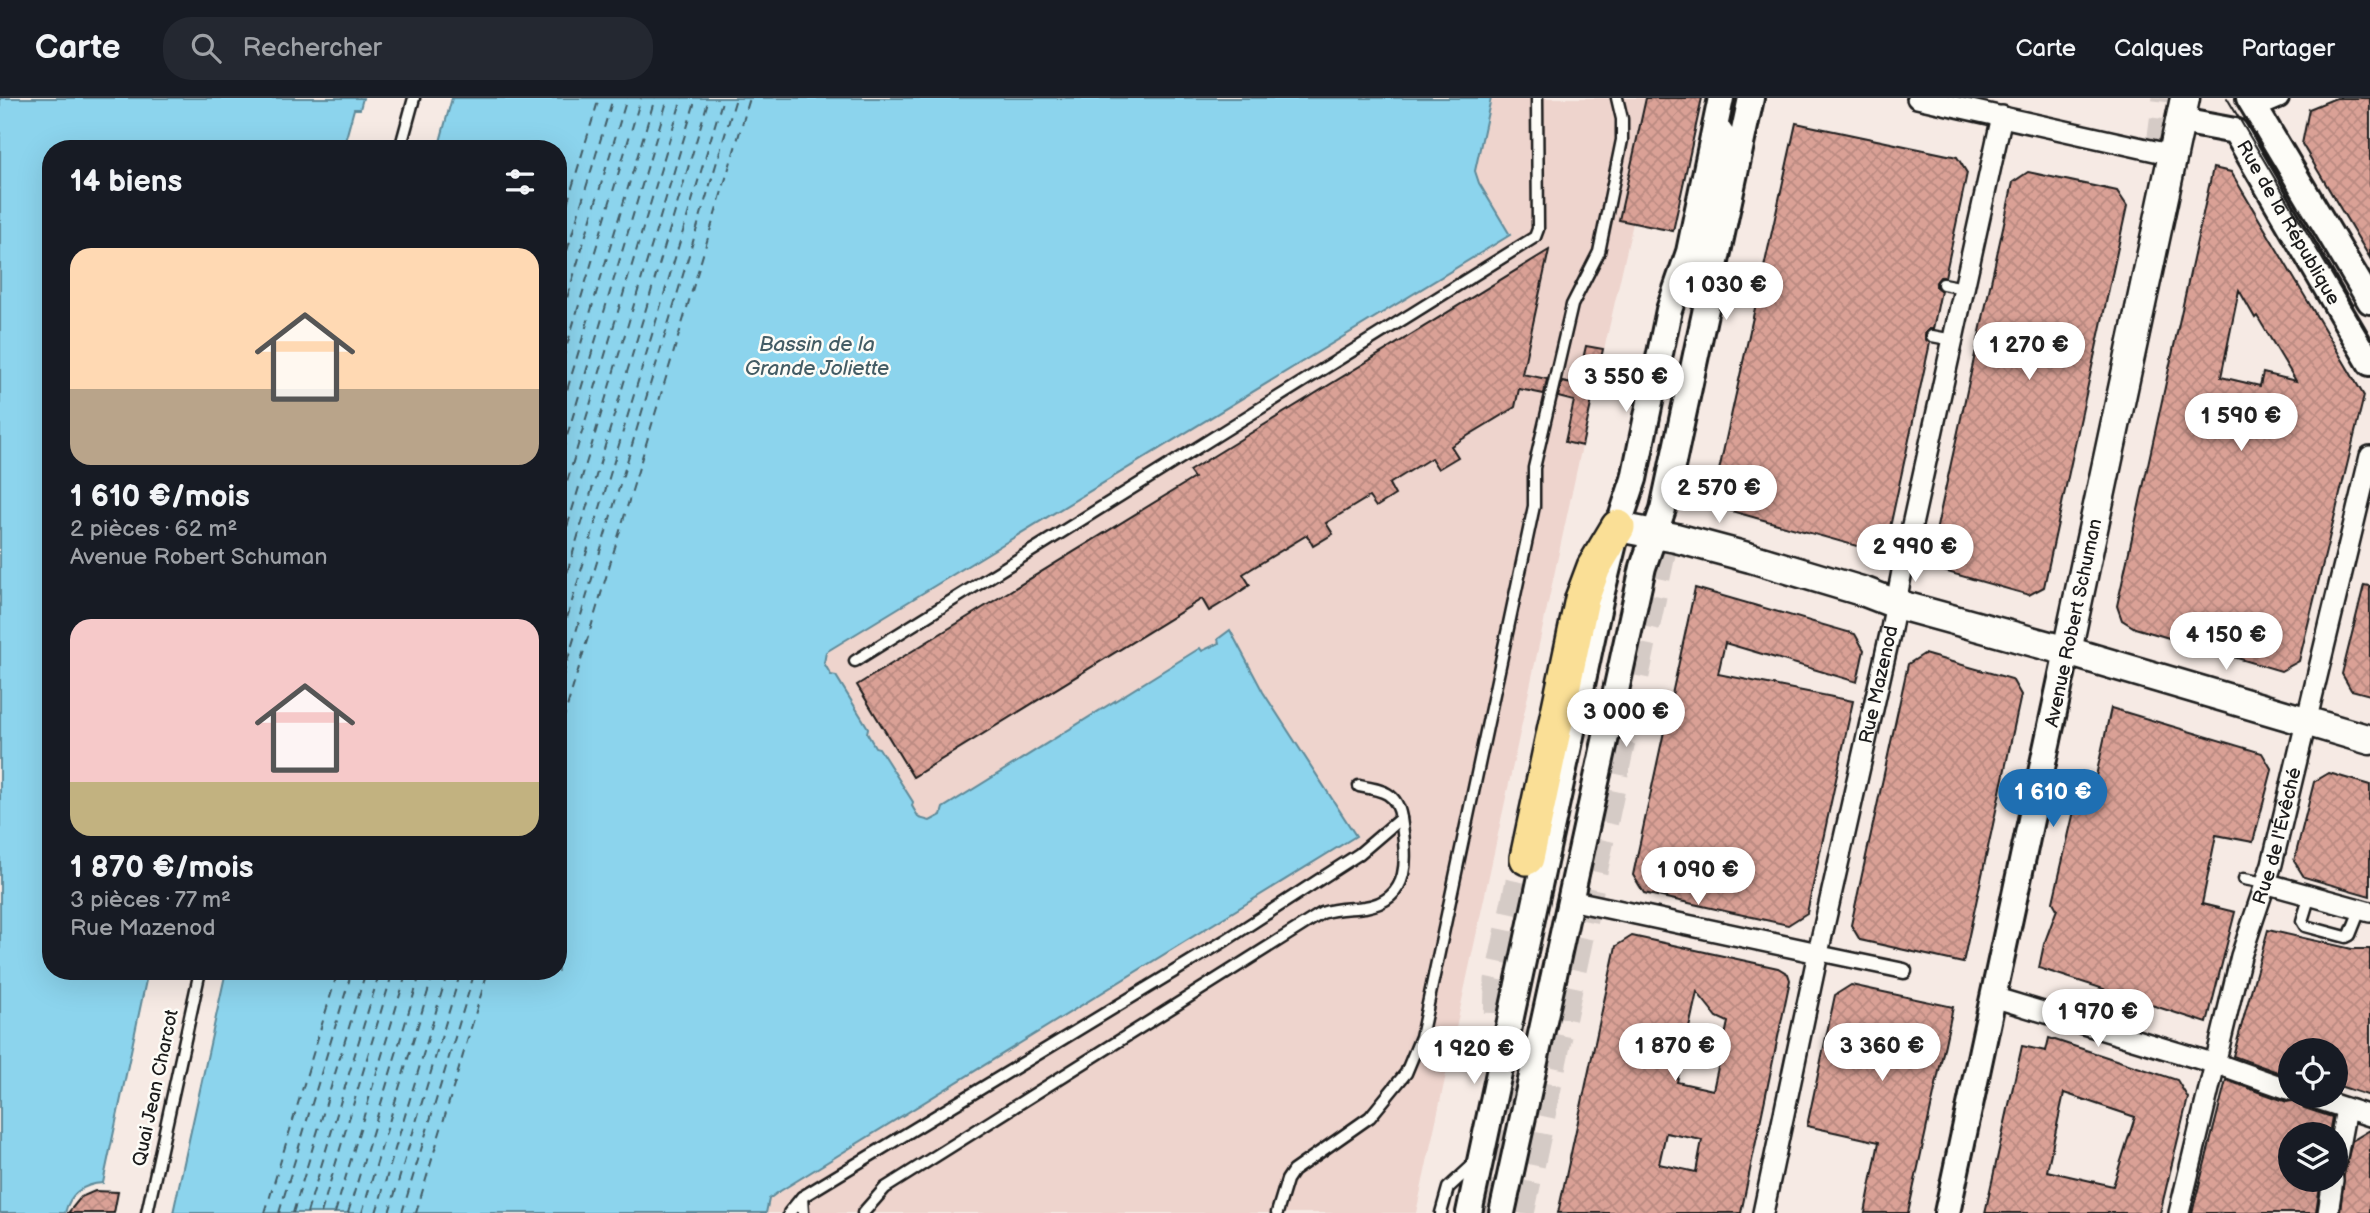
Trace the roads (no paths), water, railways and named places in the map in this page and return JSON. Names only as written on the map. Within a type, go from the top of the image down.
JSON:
[{"type":"highway","points":[[1527,858],[1582,599],[1594,566],[1619,527]]},
{"type":"main road","name":"Avenue Robert Schuman","points":[[2067,652],[2183,109]]},
{"type":"main road","points":[[1619,527],[1751,558],[1896,604],[2370,740]]},
{"type":"street","points":[[1502,1213],[1643,566],[1665,499],[1751,98]]},
{"type":"street","points":[[1917,98],[2174,155]]},
{"type":"street","points":[[2252,103],[2279,98]]},
{"type":"street","name":"Rue de la République","points":[[2252,103],[2370,301]]},
{"type":"street","points":[[1469,1213],[1601,596],[1634,479],[1669,310],[1689,252],[1720,107]]},
{"type":"street","name":"Rue de la République","points":[[2183,109],[2235,131],[2370,363]]},
{"type":"street","name":"Rue Mazenod","points":[[1763,1213],[2002,116]]},
{"type":"street","name":"Rue de l'Évêché","points":[[2179,1213],[2213,1063],[2241,956],[2275,852],[2370,456]]},
{"type":"street","name":"Avenue Robert Schuman","points":[[1947,1213],[2067,652]]},
{"type":"street","points":[[2265,883],[2365,911]]},
{"type":"street","points":[[1570,900],[1904,971]]},
{"type":"street","points":[[1993,997],[2213,1063],[2278,1086]]},
{"type":"street","points":[[2343,1108],[2370,1116]]},
{"type":"street","points":[[2344,1122],[2346,1109]]},
{"type":"street","points":[[2328,1213],[2331,1192]]},
{"type":"lane","points":[[402,140],[414,98]]},
{"type":"lane","points":[[855,661],[1535,237],[1538,229],[1536,98]]},
{"type":"lane","points":[[1277,1213],[1287,1180],[1293,1171],[1370,1117],[1406,1073],[1421,1037],[1535,506],[1535,468],[1572,305],[1578,290],[1591,272],[1602,240],[1622,140],[1622,119],[1617,98]]},
{"type":"lane","points":[[1943,284],[1964,288]]},
{"type":"lane","points":[[1931,336],[1952,340]]},
{"type":"lane","points":[[863,1213],[885,1188],[1322,913],[1382,901],[1396,889],[1404,873],[1406,858],[1399,806],[1392,797],[1378,789],[1359,786]]},
{"type":"lane","points":[[789,1213],[802,1197],[1226,940],[1359,854],[1401,818]]},
{"type":"lane","points":[[2244,879],[2265,883]]},
{"type":"lane","points":[[2310,895],[2302,921],[2305,926],[2346,937],[2365,911]]},
{"type":"lane","name":"Quai Jean Charcot","points":[[147,1213],[198,980]]},
{"type":"lane","points":[[1441,1213],[1448,1188],[1482,1158]]},
{"type":"lane","points":[[802,1197],[803,1213]]},
{"type":"water","points":[[0,98],[363,98],[360,109],[354,109],[345,140],[42,140],[42,980],[146,980],[103,1183],[90,1185],[79,1191],[70,1200],[65,1213],[0,1213]]},
{"type":"water","name":"Bassin de la Grande Joliette","points":[[452,98],[1491,98],[1475,171],[1479,183],[1510,235],[826,652],[824,663],[831,675],[836,676],[868,728],[867,733],[875,747],[879,748],[913,802],[912,806],[919,818],[930,821],[941,815],[943,808],[1200,648],[1202,651],[1219,643],[1218,639],[1230,630],[1263,692],[1356,836],[777,1193],[769,1199],[766,1213],[173,1213],[224,980],[567,980],[567,140],[440,140]]},
{"type":"tunnel","points":[[2162,152],[2169,98]]},
{"type":"tunnel","points":[[1518,1213],[1666,521]]},
{"type":"tunnel","points":[[1496,1213],[1501,981],[1527,858]]},
{"type":"tram line","points":[[2227,98],[2370,339]]}]
